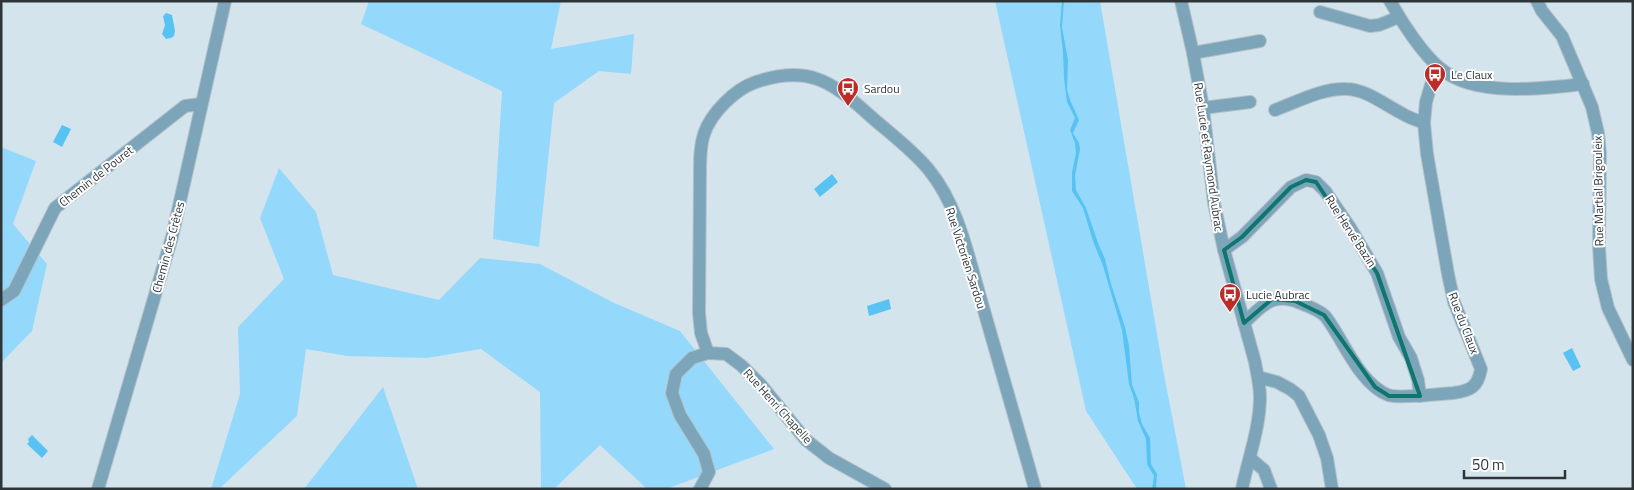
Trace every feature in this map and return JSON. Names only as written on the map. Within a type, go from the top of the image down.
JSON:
[{"type":"street","name":"Chemin des Crêtes","points":[[98,489],[172,237],[224,1]]},
{"type":"street","name":"Rue Lucie et Raymond Aubrac","points":[[1181,1],[1203,108],[1214,203],[1224,250],[1258,377],[1260,398],[1257,421],[1242,489]]},
{"type":"street","points":[[1390,1],[1399,17],[1428,55],[1440,69],[1455,78],[1480,86],[1512,89],[1584,84]]},
{"type":"street","name":"Rue Martial Brigouleix","points":[[1537,1],[1562,36],[1584,84],[1592,107],[1600,153],[1599,246],[1601,279],[1608,308],[1633,360]]},
{"type":"street","points":[[1320,12],[1370,26],[1379,26],[1399,17]]},
{"type":"street","points":[[1193,53],[1260,41]]},
{"type":"street","name":"Rue du Claux","points":[[1244,323],[1262,305],[1272,300],[1283,298],[1315,310],[1324,316],[1357,367],[1375,387],[1389,396],[1420,396],[1456,392],[1471,389],[1480,380],[1481,369],[1454,302],[1428,163],[1424,123],[1426,102],[1431,85],[1440,69]]},
{"type":"street","name":"Rue Victorien Sardou","points":[[708,353],[701,333],[699,313],[700,152],[704,134],[710,121],[722,106],[736,93],[752,84],[772,77],[786,75],[813,76],[852,100],[929,170],[941,188],[962,235],[1034,489]]},
{"type":"street","points":[[1275,110],[1321,93],[1347,88],[1361,92],[1405,116],[1424,123]]},
{"type":"street","points":[[1203,108],[1250,102]]},
{"type":"street","name":"Chemin de Pouret","points":[[1,300],[14,291],[55,208],[185,106],[201,104]]},
{"type":"street","name":"Rue Hervé Bazin","points":[[1224,250],[1242,237],[1291,187],[1306,180],[1316,182],[1325,191],[1351,229],[1377,273],[1399,337],[1411,358],[1418,380],[1420,396]]},
{"type":"street","points":[[700,489],[709,472],[704,454],[680,415],[672,393],[676,374],[692,358],[708,353]]},
{"type":"street","name":"Rue Henri Chapelle","points":[[708,353],[726,354],[742,366],[761,385],[806,440],[829,458],[885,489]]},
{"type":"street","points":[[1258,377],[1276,382],[1299,396],[1319,435],[1327,458],[1332,489]]},
{"type":"street","points":[[1250,458],[1264,470],[1271,489]]},
{"type":"highlighted area","points":[[1306,180],[1316,182],[1377,273],[1420,396],[1389,396],[1375,387],[1324,315],[1295,301],[1272,299],[1244,323],[1224,250],[1242,237],[1291,187]]},
{"type":"shaded area","points":[[369,1],[561,1],[551,49],[634,34],[631,74],[599,71],[554,103],[539,247],[493,239],[502,91],[361,24]]},
{"type":"shaded area","points":[[995,1],[1100,1],[1163,369],[1186,489],[1137,489],[1086,411]]},
{"type":"shaded area","points":[[1062,1],[1064,1],[1062,27],[1068,60],[1067,90],[1079,120],[1073,133],[1080,149],[1075,176],[1076,190],[1086,208],[1105,259],[1125,327],[1129,346],[1132,385],[1139,402],[1142,424],[1150,438],[1151,464],[1157,474],[1156,489],[1152,489],[1154,476],[1147,464],[1146,439],[1138,421],[1134,398],[1129,384],[1122,330],[1083,208],[1072,191],[1072,172],[1076,153],[1075,143],[1070,130],[1075,118],[1067,102],[1064,78],[1060,25]]},
{"type":"shaded area","points":[[166,13],[172,15],[175,31],[174,36],[166,39],[162,34],[165,25],[163,16]]},
{"type":"shaded area","points":[[62,125],[71,129],[62,147],[53,142]]},
{"type":"shaded area","points":[[1,147],[36,161],[13,224],[47,264],[32,331],[1,363]]},
{"type":"shaded area","points":[[279,168],[316,212],[333,275],[439,300],[480,258],[540,264],[612,302],[680,331],[774,449],[666,489],[647,489],[600,445],[554,489],[541,489],[540,392],[481,349],[427,358],[347,356],[306,349],[297,416],[219,489],[211,489],[240,394],[238,327],[284,279],[260,218]]},
{"type":"shaded area","points":[[832,174],[838,182],[820,197],[814,189]]},
{"type":"shaded area","points":[[889,299],[891,309],[869,316],[867,306]]},
{"type":"shaded area","points":[[1572,348],[1581,367],[1573,371],[1563,353]]},
{"type":"shaded area","points":[[383,387],[418,489],[304,489]]},
{"type":"shaded area","points":[[32,435],[48,451],[42,458],[27,444],[29,442],[28,439]]},
{"type":"place","name":"Le Claux","points":[[1435,93]]},
{"type":"place","name":"Sardou","points":[[848,107]]},
{"type":"place","name":"Lucie Aubrac","points":[[1230,313]]}]
